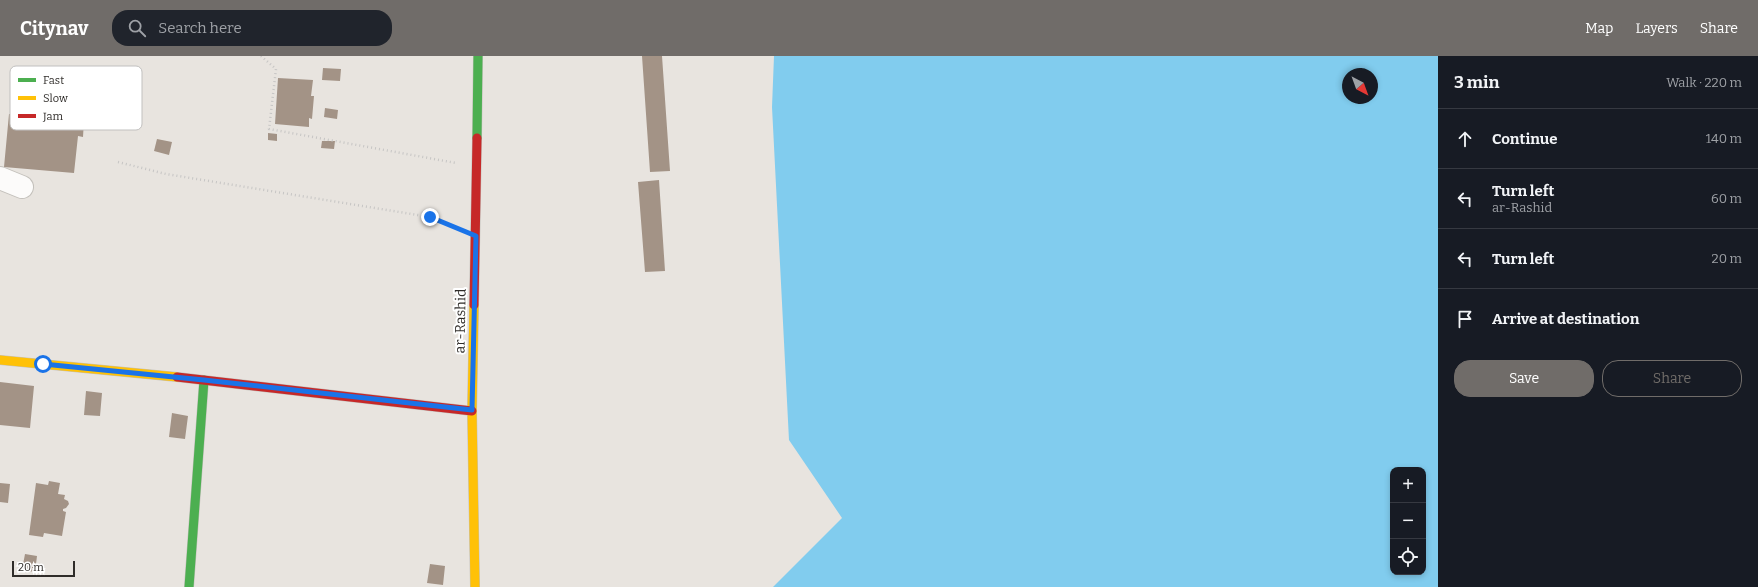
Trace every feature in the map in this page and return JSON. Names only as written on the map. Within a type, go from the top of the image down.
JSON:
[{"type":"street","name":"ar-Rashid","points":[[475,587],[472,410],[478,56]]},
{"type":"street","points":[[0,178],[22,187]]},
{"type":"street","points":[[0,360],[204,380],[472,410]]},
{"type":"street","points":[[190,587],[204,380]]},
{"type":"path","points":[[261,56],[276,69],[269,129],[477,167]]},
{"type":"path","points":[[118,162],[166,174],[430,217],[476,236]]},
{"type":"water","points":[[774,56],[1438,56],[1438,587],[773,587],[842,518],[789,440],[772,107]]},
{"type":"building","points":[[642,56],[662,56],[670,171],[650,172]]},
{"type":"building","points":[[323,68],[341,69],[340,81],[322,80]]},
{"type":"building","points":[[278,78],[313,80],[311,96],[314,96],[312,119],[309,118],[309,127],[275,124]]},
{"type":"building","points":[[325,108],[338,110],[337,119],[324,117]]},
{"type":"building","points":[[9,114],[10,130],[83,130],[83,137],[78,136],[74,173],[4,167]]},
{"type":"building","points":[[268,133],[277,134],[277,141],[268,140]]},
{"type":"building","points":[[157,139],[172,142],[169,155],[154,151]]},
{"type":"building","points":[[322,141],[335,141],[334,149],[321,148]]},
{"type":"building","points":[[659,180],[665,271],[645,272],[638,182]]},
{"type":"building","points":[[0,382],[34,386],[30,428],[0,425]]},
{"type":"building","points":[[86,391],[102,393],[100,416],[84,415]]},
{"type":"building","points":[[172,413],[188,416],[185,439],[169,437]]},
{"type":"building","points":[[49,481],[60,483],[58,494],[65,495],[64,499],[68,501],[69,504],[63,509],[63,511],[66,512],[62,536],[44,533],[43,537],[29,535],[36,483],[48,485]]},
{"type":"building","points":[[0,483],[10,484],[8,503],[0,502]]},
{"type":"building","points":[[25,554],[37,556],[35,572],[22,570]]},
{"type":"building","points":[[430,564],[445,566],[443,585],[427,583]]},
{"type":"traffic: fast","points":[[477,138],[478,56]]},
{"type":"traffic: fast","points":[[189,587],[204,380]]},
{"type":"traffic: slow","points":[[474,305],[472,411],[475,587]]},
{"type":"traffic: slow","points":[[0,360],[177,377]]},
{"type":"traffic: jam","points":[[474,305],[477,138]]},
{"type":"traffic: jam","points":[[177,377],[472,411]]},
{"type":"route","points":[[43,364],[204,380],[472,410],[476,236],[430,217]]}]
